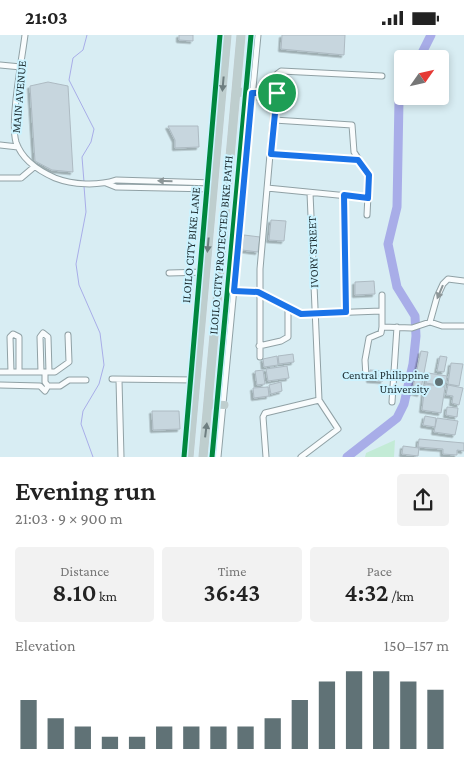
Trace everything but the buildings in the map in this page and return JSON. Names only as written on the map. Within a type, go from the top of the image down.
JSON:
[{"type":"highway","points":[[189,457],[228,35]]},
{"type":"highway","points":[[203,457],[241,35]]},
{"type":"highway","points":[[237,92],[252,93]]},
{"type":"highway","points":[[218,131],[233,133]]},
{"type":"highway","points":[[203,305],[217,308]]},
{"type":"highway","points":[[209,404],[224,405]]},
{"type":"street","name":"MAIN AVENUE","points":[[25,35],[17,91],[15,132],[18,147],[34,167],[56,178],[73,182],[96,184],[116,180],[214,186]]},
{"type":"street","points":[[218,457],[258,35]]},
{"type":"street","points":[[0,65],[21,67]]},
{"type":"street","points":[[260,357],[258,292],[277,74],[281,71],[382,76]]},
{"type":"street","points":[[252,93],[276,96]]},
{"type":"street","points":[[274,120],[350,124],[353,128],[352,144],[358,160],[369,175],[366,215]]},
{"type":"street","points":[[0,145],[18,147]]},
{"type":"street","points":[[271,154],[358,160]]},
{"type":"street","points":[[0,177],[21,178],[34,167]]},
{"type":"street","points":[[267,189],[368,198]]},
{"type":"street","name":"IVORY STREET","points":[[310,193],[319,400]]},
{"type":"street","points":[[344,195],[346,312]]},
{"type":"street","points":[[169,273],[206,273]]},
{"type":"street","points":[[430,322],[443,284],[448,279],[464,281]]},
{"type":"street","points":[[234,291],[258,292],[301,314],[382,311]]},
{"type":"street","points":[[366,377],[365,359],[368,338],[381,333],[382,295]]},
{"type":"street","points":[[259,346],[281,341],[288,337],[288,309]]},
{"type":"street","points":[[382,327],[412,328],[430,322],[442,326],[464,326]]},
{"type":"street","points":[[392,402],[397,327]]},
{"type":"street","points":[[0,385],[40,386],[44,391],[46,384],[40,337],[43,333],[48,337],[45,372]]},
{"type":"street","points":[[11,372],[10,337],[13,334],[18,337],[19,372]]},
{"type":"street","points":[[0,372],[55,371],[69,362],[68,335]]},
{"type":"street","points":[[112,379],[196,380]]},
{"type":"street","points":[[120,379],[121,457]]},
{"type":"street","points":[[46,384],[60,386],[69,381],[86,380]]},
{"type":"street","points":[[266,457],[263,417],[265,413],[319,400],[338,429],[301,457]]},
{"type":"green space","points":[[395,440],[394,457],[365,457],[366,453]]},
{"type":"waterway","points":[[84,182],[82,157],[91,142],[94,129],[69,80],[73,58],[83,50],[87,35]]},
{"type":"waterway","points":[[424,50],[431,35]]},
{"type":"waterway","points":[[347,457],[397,418],[404,404],[413,364],[416,336],[415,316],[397,287],[388,244],[397,207],[399,105]]},
{"type":"waterway","points":[[84,186],[86,212],[76,264],[79,285],[100,333],[104,365],[99,384],[83,411],[81,424],[93,457]]},
{"type":"cycle path","name":"ILOILO CITY BIKE LANE","points":[[184,457],[220,35]]},
{"type":"cycle path","name":"ILOILO CITY PROTECTED BIKE PATH","points":[[212,457],[251,35]]},
{"type":"place","name":"Central Philippine University","points":[[439,382]]},
{"type":"route","points":[[252,93],[277,93],[271,154],[358,160],[369,175],[368,198],[344,195],[346,312],[301,314],[290,311],[269,296],[258,292],[234,291],[252,93]]}]
